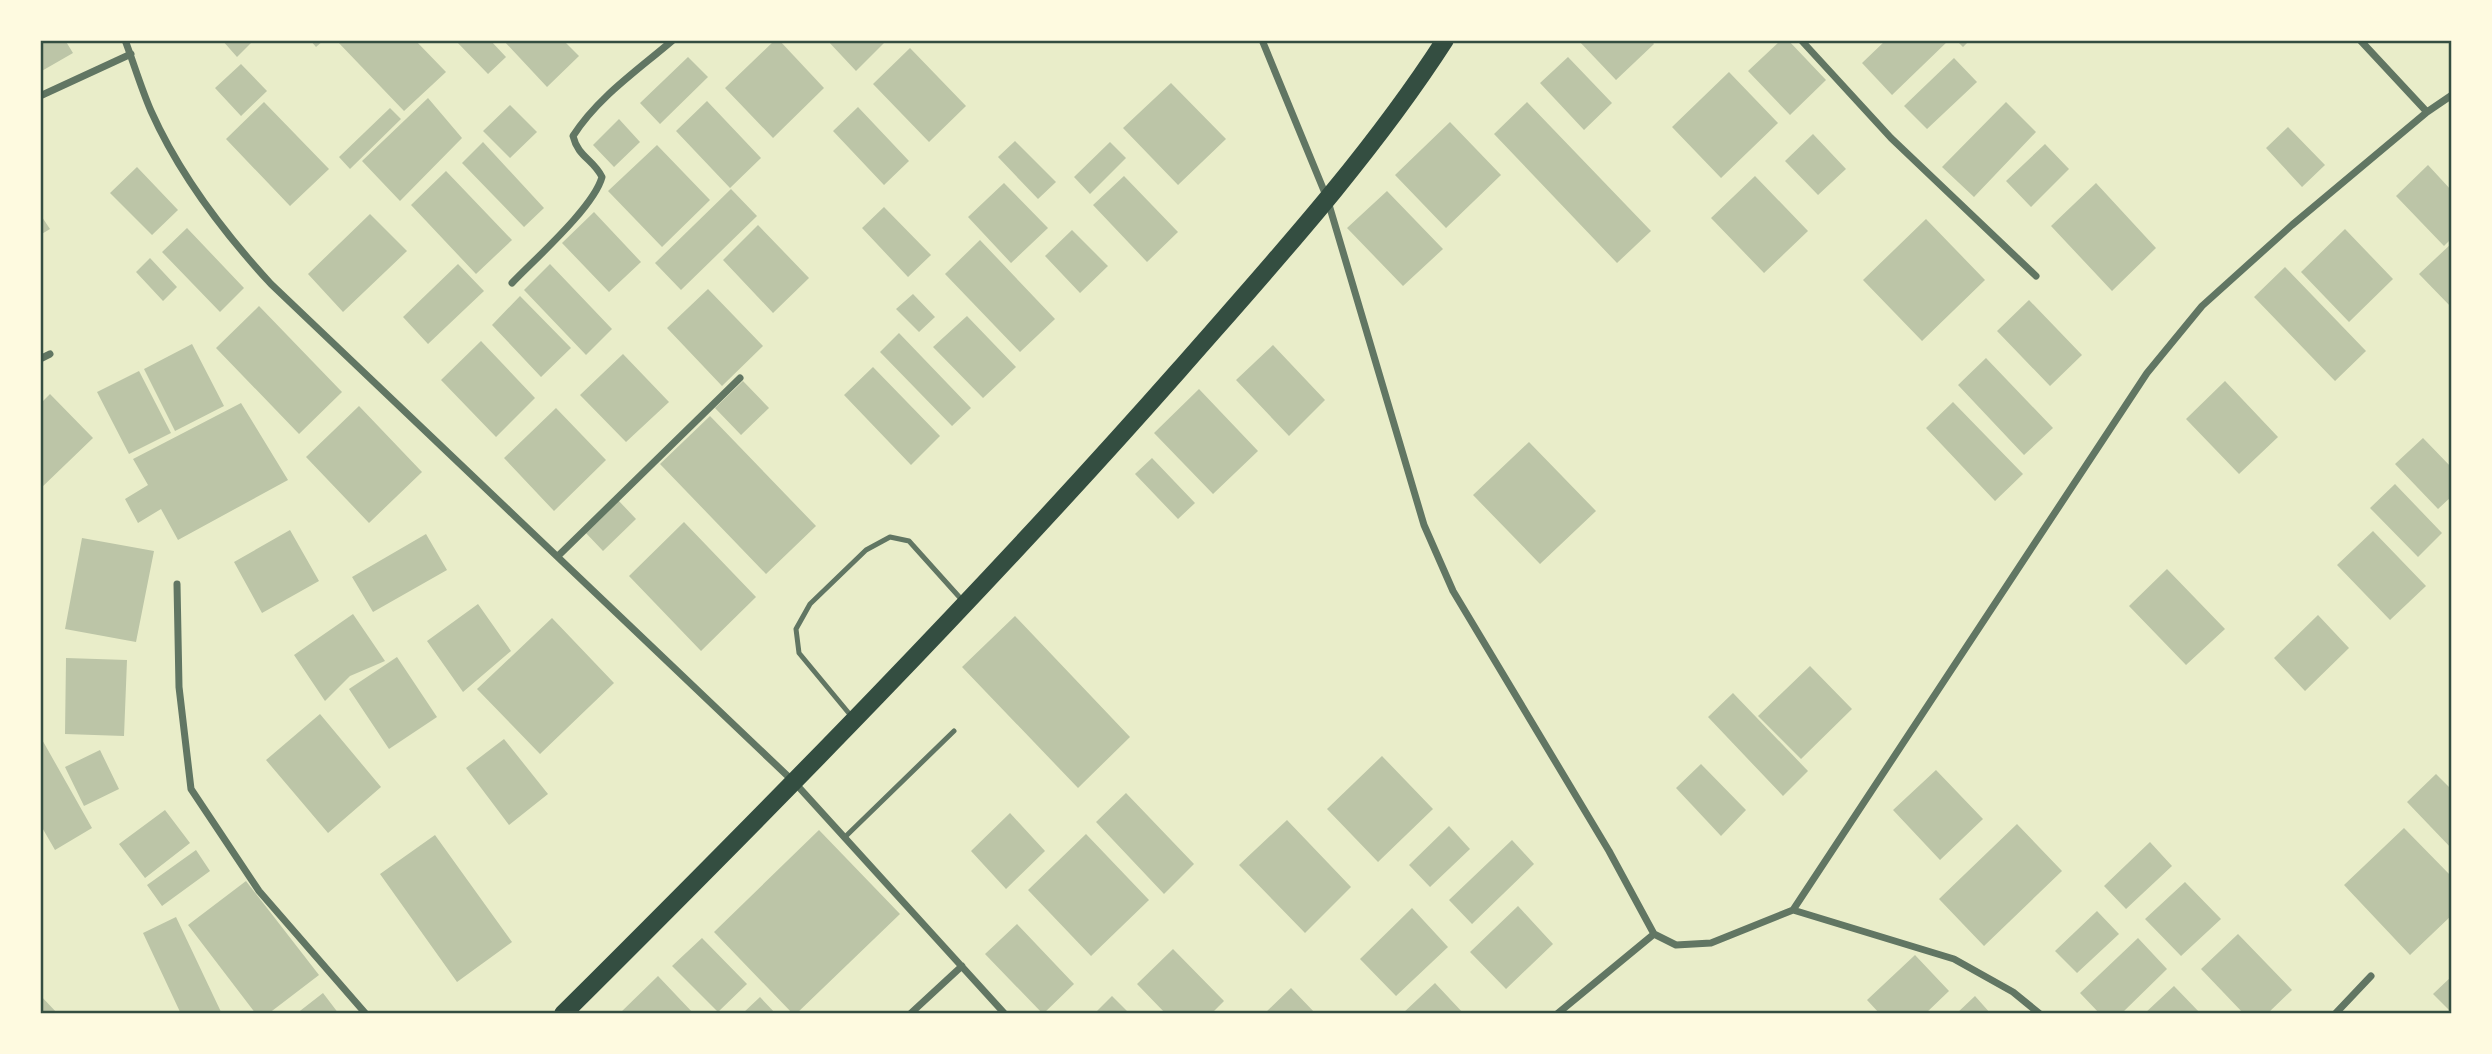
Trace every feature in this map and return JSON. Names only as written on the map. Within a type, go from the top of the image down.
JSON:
[{"type":"main road","points":[[563,1014],[795,783],[1087,475],[1326,198],[1416,86],[1445,40]]},
{"type":"street","points":[[125,40],[152,112],[190,182],[230,239],[271,285],[795,783],[1004,1014]]},
{"type":"street","points":[[512,283],[570,223],[599,187],[602,177],[598,168],[576,149],[573,136],[609,93],[673,40]]},
{"type":"street","points":[[1262,40],[1326,198],[1424,525],[1453,591],[1609,851],[1654,934],[1676,945],[1711,943],[1793,910],[2147,373],[2202,306],[2292,225],[2427,111],[2452,95]]},
{"type":"street","points":[[1801,40],[1891,138],[2036,276]]},
{"type":"street","points":[[2360,40],[2427,111]]},
{"type":"street","points":[[40,96],[131,54]]},
{"type":"street","points":[[40,359],[50,354]]},
{"type":"street","points":[[558,556],[740,378]]},
{"type":"street","points":[[177,584],[179,687],[191,789],[259,891],[366,1014]]},
{"type":"street","points":[[1793,910],[1954,959],[2013,992],[2040,1014]]},
{"type":"street","points":[[1558,1014],[1654,934]]},
{"type":"street","points":[[910,1014],[962,966]]},
{"type":"street","points":[[2335,1014],[2371,976]]},
{"type":"lane","points":[[854,720],[799,653],[796,629],[810,604],[866,550],[890,537],[909,541],[965,603]]},
{"type":"lane","points":[[845,837],[954,731]]},
{"type":"building","points":[[40,40],[65,40],[73,53],[40,72]]},
{"type":"building","points":[[222,40],[254,40],[237,57]]},
{"type":"building","points":[[310,40],[324,40],[316,47]]},
{"type":"building","points":[[336,40],[415,40],[446,72],[404,111]]},
{"type":"building","points":[[455,40],[490,40],[506,57],[488,74]]},
{"type":"building","points":[[503,40],[563,40],[579,56],[547,87]]},
{"type":"building","points":[[775,40],[779,40],[824,88],[773,138],[725,88]]},
{"type":"building","points":[[827,40],[887,40],[856,71]]},
{"type":"building","points":[[1578,40],[1651,40],[1654,44],[1616,80]]},
{"type":"building","points":[[1781,40],[1788,40],[1826,80],[1790,115],[1748,71]]},
{"type":"building","points":[[1886,40],[1949,40],[1892,95],[1862,63]]},
{"type":"building","points":[[1956,40],[1970,40],[1963,47]]},
{"type":"building","points":[[910,48],[966,106],[929,142],[873,84]]},
{"type":"building","points":[[688,57],[708,77],[660,124],[640,103]]},
{"type":"building","points":[[1568,57],[1612,103],[1584,130],[1540,83]]},
{"type":"building","points":[[1954,58],[1977,82],[1927,129],[1904,106]]},
{"type":"building","points":[[241,64],[267,91],[241,116],[215,88]]},
{"type":"building","points":[[1729,72],[1778,123],[1721,178],[1672,127]]},
{"type":"building","points":[[1171,83],[1226,139],[1178,185],[1123,128]]},
{"type":"building","points":[[428,98],[462,138],[400,201],[362,161]]},
{"type":"building","points":[[707,101],[761,158],[730,188],[676,131]]},
{"type":"building","points":[[264,102],[329,169],[290,206],[226,139]]},
{"type":"building","points":[[1527,102],[1651,231],[1617,263],[1494,134]]},
{"type":"building","points":[[2006,102],[2036,132],[1974,197],[1942,167]]},
{"type":"building","points":[[510,105],[537,132],[510,158],[483,131]]},
{"type":"building","points":[[858,107],[909,161],[884,185],[833,131]]},
{"type":"building","points":[[390,108],[401,119],[350,169],[339,157]]},
{"type":"building","points":[[619,119],[640,142],[614,167],[593,145]]},
{"type":"building","points":[[1450,122],[1501,175],[1446,228],[1395,175]]},
{"type":"building","points":[[2288,127],[2325,165],[2302,187],[2266,148]]},
{"type":"building","points":[[1813,134],[1846,169],[1818,195],[1785,161]]},
{"type":"building","points":[[1015,141],[1056,182],[1038,199],[998,157]]},
{"type":"building","points":[[483,142],[544,208],[524,227],[462,163]]},
{"type":"building","points":[[1110,142],[1126,158],[1090,194],[1074,177]]},
{"type":"building","points":[[2045,144],[2069,169],[2031,207],[2006,181]]},
{"type":"building","points":[[657,145],[710,200],[662,247],[608,191]]},
{"type":"building","points":[[2428,165],[2452,191],[2452,238],[2444,246],[2396,196]]},
{"type":"building","points":[[137,167],[178,210],[152,235],[110,193]]},
{"type":"building","points":[[446,171],[512,240],[476,274],[411,205]]},
{"type":"building","points":[[1124,176],[1178,232],[1147,262],[1093,205]]},
{"type":"building","points":[[1755,176],[1808,231],[1764,273],[1711,218]]},
{"type":"building","points":[[1004,183],[1048,228],[1011,263],[968,217]]},
{"type":"building","points":[[2096,183],[2156,248],[2112,291],[2051,226]]},
{"type":"building","points":[[731,189],[757,216],[681,290],[655,263]]},
{"type":"building","points":[[1387,191],[1443,249],[1403,286],[1347,228]]},
{"type":"building","points":[[884,207],[931,255],[908,277],[862,228]]},
{"type":"building","points":[[594,212],[641,262],[609,292],[562,243]]},
{"type":"building","points":[[40,214],[50,229],[40,235]]},
{"type":"building","points":[[370,214],[407,251],[343,312],[308,274]]},
{"type":"building","points":[[1926,219],[1985,280],[1922,341],[1863,280]]},
{"type":"building","points":[[758,225],[809,278],[773,313],[723,260]]},
{"type":"building","points":[[187,228],[244,288],[220,312],[162,252]]},
{"type":"building","points":[[2345,229],[2393,279],[2349,322],[2301,272]]},
{"type":"building","points":[[1072,230],[1108,266],[1080,293],[1045,256]]},
{"type":"building","points":[[980,240],[1055,319],[1020,352],[945,274]]},
{"type":"building","points":[[2452,243],[2452,308],[2419,274]]},
{"type":"building","points":[[150,258],[177,287],[163,301],[136,272]]},
{"type":"building","points":[[458,264],[484,291],[428,344],[403,317]]},
{"type":"building","points":[[550,264],[612,329],[586,355],[524,290]]},
{"type":"building","points":[[2285,267],[2366,351],[2335,381],[2254,297]]},
{"type":"building","points":[[708,289],[763,346],[722,386],[667,328]]},
{"type":"building","points":[[913,294],[935,317],[919,332],[896,309]]},
{"type":"building","points":[[520,296],[571,348],[541,377],[492,325]]},
{"type":"building","points":[[2029,300],[2082,355],[2050,386],[1997,331]]},
{"type":"building","points":[[259,306],[342,392],[299,434],[216,348]]},
{"type":"building","points":[[967,316],[1016,367],[983,398],[933,347]]},
{"type":"building","points":[[899,333],[971,408],[952,426],[880,352]]},
{"type":"building","points":[[481,341],[535,398],[496,437],[441,380]]},
{"type":"building","points":[[192,344],[224,406],[175,431],[144,369]]},
{"type":"building","points":[[1273,345],[1325,400],[1289,436],[1236,380]]},
{"type":"building","points":[[623,354],[669,402],[626,442],[580,395]]},
{"type":"building","points":[[1986,358],[2053,428],[2024,455],[1958,385]]},
{"type":"building","points":[[873,367],[940,436],[911,465],[844,395]]},
{"type":"building","points":[[139,371],[171,433],[129,454],[97,392]]},
{"type":"building","points":[[743,381],[769,408],[741,435],[715,408]]},
{"type":"building","points":[[2225,381],[2278,437],[2239,474],[2186,419]]},
{"type":"building","points":[[1199,389],[1258,451],[1213,494],[1154,433]]},
{"type":"building","points":[[50,394],[93,438],[40,489],[40,404]]},
{"type":"building","points":[[1953,402],[2023,474],[1995,501],[1926,428]]},
{"type":"building","points":[[241,403],[288,480],[178,540],[161,509],[138,523],[125,499],[148,485],[133,459]]},
{"type":"building","points":[[359,406],[422,472],[369,523],[306,457]]},
{"type":"building","points":[[556,408],[606,460],[554,511],[504,458]]},
{"type":"building","points":[[710,416],[816,526],[766,574],[660,464]]},
{"type":"building","points":[[2423,438],[2452,468],[2452,496],[2438,509],[2395,464]]},
{"type":"building","points":[[1529,442],[1596,511],[1540,564],[1473,495]]},
{"type":"building","points":[[1152,458],[1195,503],[1178,519],[1135,474]]},
{"type":"building","points":[[2395,484],[2442,533],[2418,557],[2370,508]]},
{"type":"building","points":[[618,500],[636,519],[603,551],[585,532]]},
{"type":"building","points":[[684,522],[756,597],[701,651],[629,576]]},
{"type":"building","points":[[290,530],[319,581],[262,613],[234,562]]},
{"type":"building","points":[[2373,531],[2426,586],[2390,620],[2337,565]]},
{"type":"building","points":[[426,534],[447,570],[373,612],[352,577]]},
{"type":"building","points":[[82,538],[154,551],[136,642],[65,629]]},
{"type":"building","points":[[2167,569],[2225,629],[2186,665],[2129,606]]},
{"type":"building","points":[[478,604],[511,651],[463,692],[427,641]]},
{"type":"building","points":[[353,614],[385,661],[350,676],[325,701],[294,655]]},
{"type":"building","points":[[2318,615],[2349,648],[2305,691],[2274,658]]},
{"type":"building","points":[[1015,616],[1130,737],[1078,788],[962,667]]},
{"type":"building","points":[[552,618],[614,683],[540,754],[477,689]]},
{"type":"building","points":[[397,657],[437,717],[389,749],[349,689]]},
{"type":"building","points":[[66,658],[127,660],[124,736],[65,734]]},
{"type":"building","points":[[1810,666],[1852,709],[1801,759],[1758,716]]},
{"type":"building","points":[[1733,693],[1808,771],[1783,796],[1708,717]]},
{"type":"building","points":[[320,714],[381,787],[328,833],[266,760]]},
{"type":"building","points":[[40,736],[92,828],[55,850],[40,824]]},
{"type":"building","points":[[504,739],[548,794],[509,825],[466,768]]},
{"type":"building","points":[[100,750],[119,789],[84,806],[65,767]]},
{"type":"building","points":[[1382,756],[1433,809],[1378,862],[1327,809]]},
{"type":"building","points":[[1701,764],[1746,810],[1721,836],[1676,788]]},
{"type":"building","points":[[1936,770],[1983,819],[1940,860],[1893,810]]},
{"type":"building","points":[[2436,774],[2452,790],[2452,849],[2407,802]]},
{"type":"building","points":[[1126,793],[1194,864],[1164,894],[1096,822]]},
{"type":"building","points":[[165,810],[190,843],[145,878],[119,844]]},
{"type":"building","points":[[1010,813],[1045,851],[1006,889],[971,851]]},
{"type":"building","points":[[1287,820],[1351,887],[1305,933],[1239,865]]},
{"type":"building","points":[[2017,824],[2062,871],[1984,946],[1939,899]]},
{"type":"building","points":[[1449,826],[1470,849],[1430,887],[1409,865]]},
{"type":"building","points":[[2404,828],[2452,877],[2452,915],[2410,955],[2344,885]]},
{"type":"building","points":[[819,830],[900,914],[793,1014],[714,932]]},
{"type":"building","points":[[1086,834],[1149,900],[1091,956],[1028,890]]},
{"type":"building","points":[[435,835],[512,942],[457,982],[380,874]]},
{"type":"building","points":[[1512,840],[1534,864],[1472,924],[1449,900]]},
{"type":"building","points":[[2150,842],[2172,866],[2126,909],[2104,886]]},
{"type":"building","points":[[196,850],[210,871],[162,906],[147,885]]},
{"type":"building","points":[[246,881],[319,975],[268,1014],[256,1014],[188,925]]},
{"type":"building","points":[[2185,882],[2221,919],[2181,956],[2145,919]]},
{"type":"building","points":[[1518,906],[1553,944],[1506,989],[1470,952]]},
{"type":"building","points":[[1412,908],[1448,947],[1396,996],[1360,959]]},
{"type":"building","points":[[2097,911],[2119,934],[2077,973],[2055,951]]},
{"type":"building","points":[[176,917],[222,1014],[181,1014],[143,933]]},
{"type":"building","points":[[1017,924],[1074,984],[1043,1014],[985,954]]},
{"type":"building","points":[[2238,934],[2292,990],[2267,1014],[2244,1014],[2201,969]]},
{"type":"building","points":[[702,938],[747,984],[718,1012],[672,966]]},
{"type":"building","points":[[2138,938],[2167,969],[2121,1014],[2100,1014],[2080,993]]},
{"type":"building","points":[[1173,949],[1224,1001],[1211,1014],[1166,1014],[1137,984]]},
{"type":"building","points":[[1915,955],[1949,991],[1925,1014],[1880,1014],[1867,1000]]},
{"type":"building","points":[[658,976],[694,1014],[619,1014]]},
{"type":"building","points":[[2452,976],[2452,1013],[2433,994]]},
{"type":"building","points":[[1435,983],[1464,1014],[1402,1014]]},
{"type":"building","points":[[2174,986],[2201,1014],[2144,1014]]},
{"type":"building","points":[[1291,988],[1316,1014],[1264,1014]]},
{"type":"building","points":[[323,993],[339,1014],[296,1014]]},
{"type":"building","points":[[40,995],[58,1014],[40,1014]]},
{"type":"building","points":[[1112,996],[1130,1014],[1094,1014]]},
{"type":"building","points":[[1975,996],[1991,1014],[1956,1014]]},
{"type":"building","points":[[760,997],[776,1014],[742,1014]]}]
